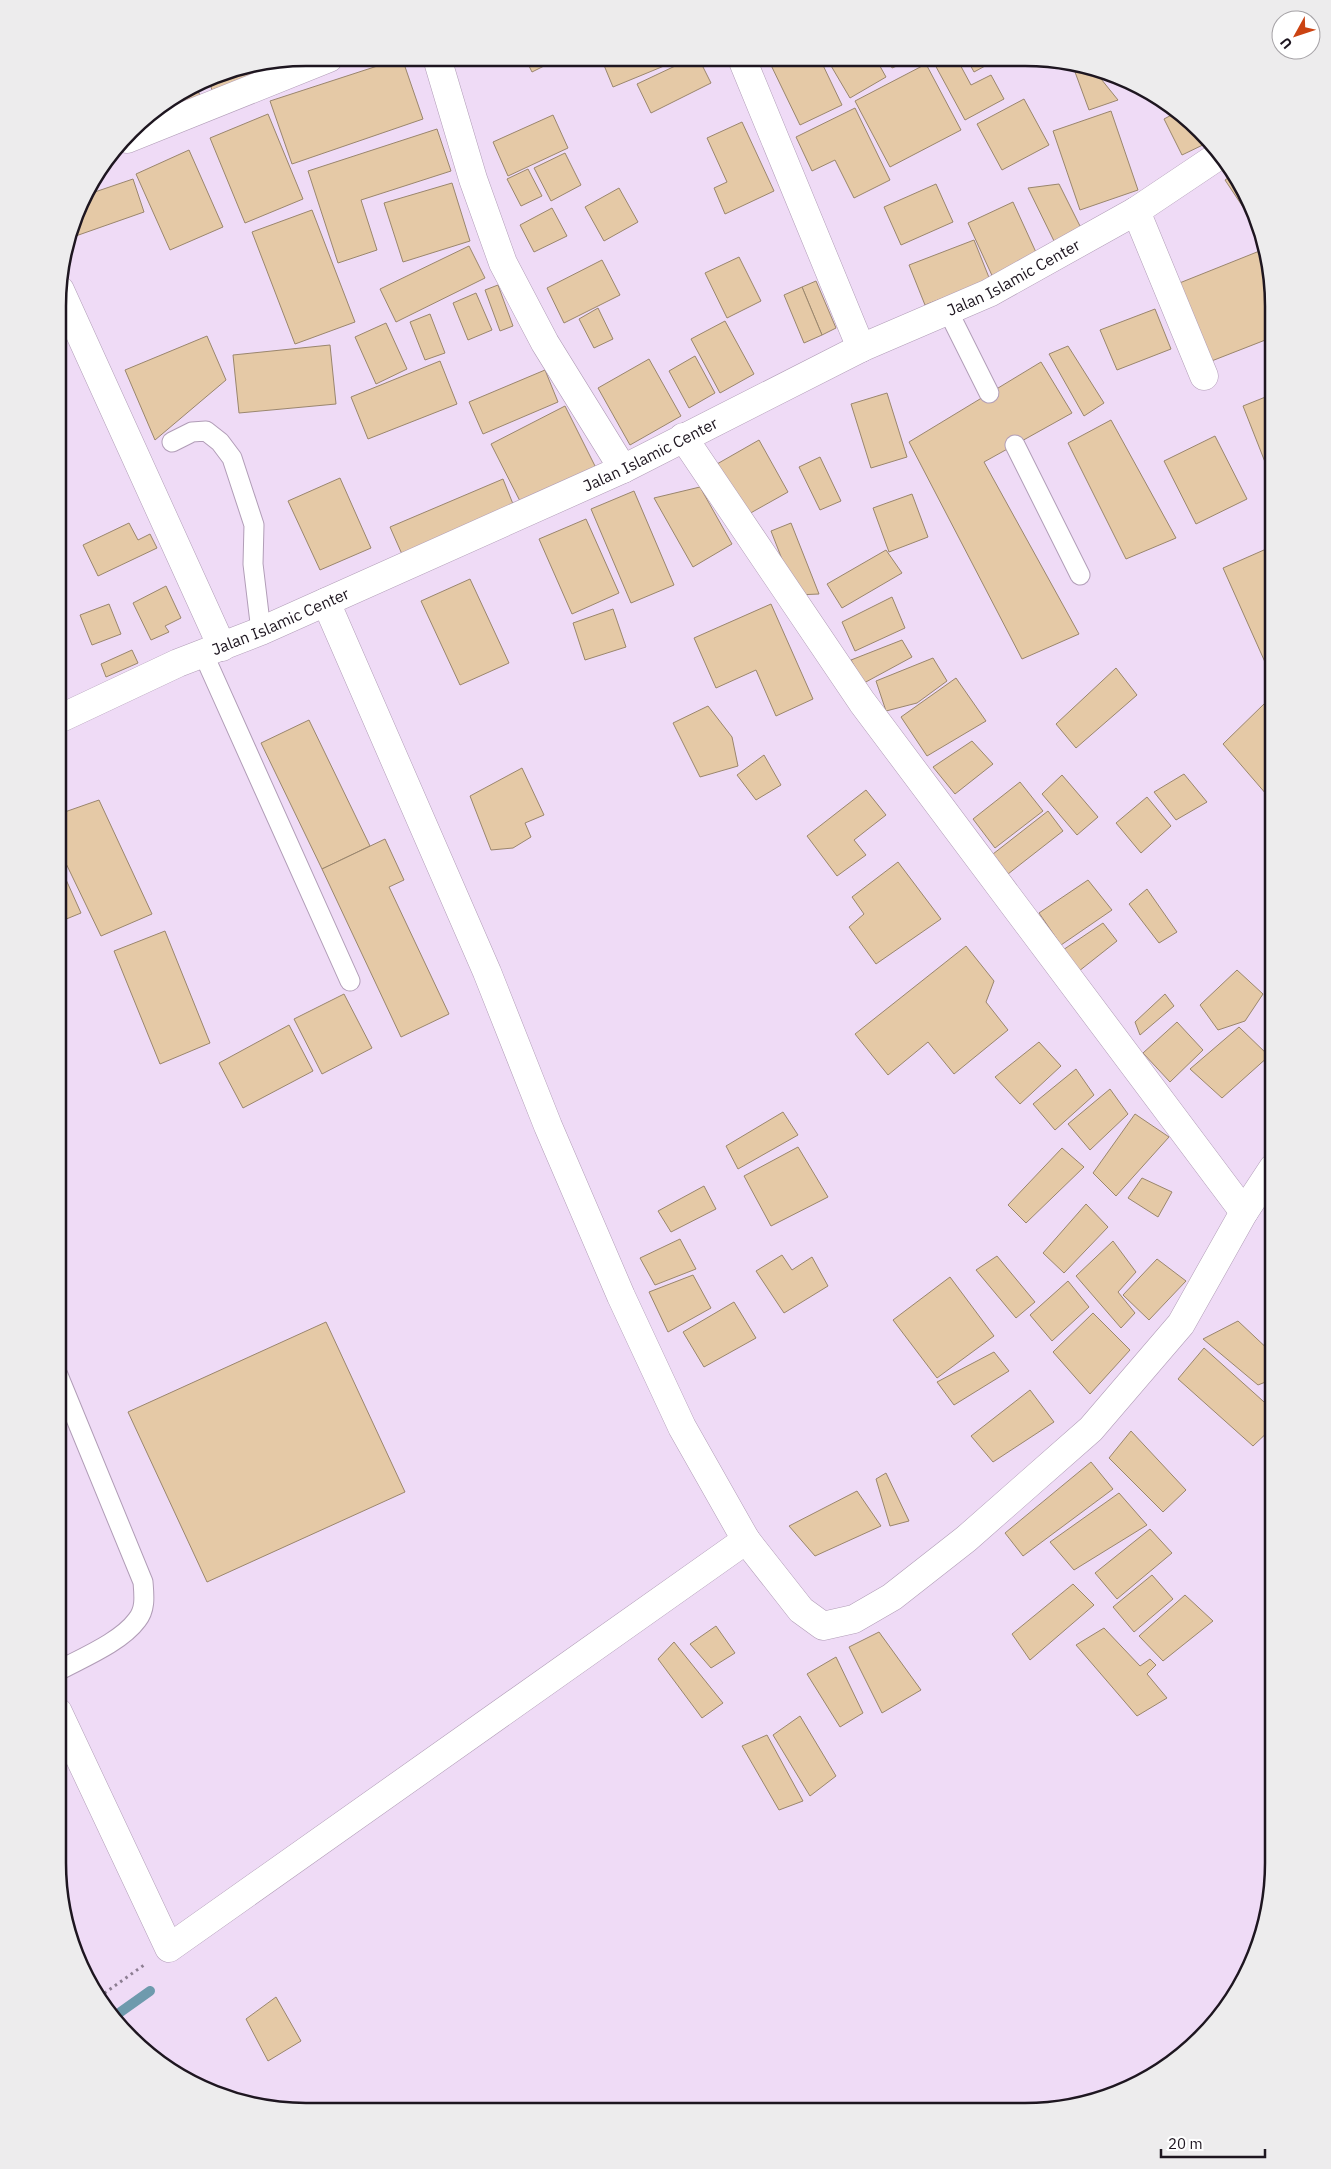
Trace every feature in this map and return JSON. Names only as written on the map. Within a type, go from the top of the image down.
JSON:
[{"type":"street","points":[[137,135],[309,66]]},
{"type":"street","points":[[439,66],[473,179],[503,263],[545,344],[623,469]]},
{"type":"street","points":[[745,66],[861,348]]},
{"type":"street","name":"Jalan Islamic Center","points":[[66,716],[623,469],[683,436],[861,348],[989,293],[1136,212],[1214,159]]},
{"type":"street","points":[[1136,212],[1204,376]]},
{"type":"street","points":[[66,304],[212,650]]},
{"type":"street","points":[[683,436],[862,702],[1244,1212]]},
{"type":"street","points":[[326,602],[487,972],[548,1126],[622,1296],[682,1427],[746,1540],[800,1610],[823,1626],[854,1619],[892,1597],[966,1539],[1091,1428],[1181,1324],[1244,1212],[1265,1180]]},
{"type":"street","points":[[66,1729],[168,1948],[746,1540]]},
{"type":"lane","points":[[948,311],[989,393]]},
{"type":"lane","points":[[172,442],[192,432],[206,431],[220,442],[232,458],[254,525],[253,564],[261,631]]},
{"type":"lane","points":[[1015,445],[1080,575]]},
{"type":"lane","points":[[212,650],[350,981]]},
{"type":"lane","points":[[66,1394],[143,1582],[145,1600],[138,1619],[122,1635],[66,1666]]},
{"type":"path","points":[[105,1993],[168,1948]]},
{"type":"building","points":[[377,66],[405,66],[423,119],[292,164],[270,101]]},
{"type":"building","points":[[529,66],[544,66],[532,72]]},
{"type":"building","points":[[604,66],[664,66],[613,87]]},
{"type":"building","points":[[675,66],[702,66],[711,83],[651,113],[637,84]]},
{"type":"building","points":[[771,66],[823,66],[842,105],[800,125]]},
{"type":"building","points":[[831,66],[880,66],[886,77],[850,98]]},
{"type":"building","points":[[922,66],[927,66],[961,130],[890,167],[855,101]]},
{"type":"building","points":[[936,66],[961,66],[971,85],[991,75],[1004,99],[965,120]]},
{"type":"building","points":[[971,66],[985,66],[974,72]]},
{"type":"building","points":[[263,70],[264,72],[212,90],[211,86],[214,84],[244,74]]},
{"type":"building","points":[[1075,72],[1101,79],[1118,100],[1089,110]]},
{"type":"building","points":[[198,92],[201,98],[170,109]]},
{"type":"building","points":[[1024,99],[1049,145],[1002,170],[977,124]]},
{"type":"building","points":[[855,108],[890,180],[854,198],[835,160],[812,171],[796,137]]},
{"type":"building","points":[[1111,111],[1138,190],[1080,210],[1053,131]]},
{"type":"building","points":[[268,114],[303,199],[245,223],[210,138]]},
{"type":"building","points":[[553,115],[568,148],[508,176],[493,142]]},
{"type":"building","points":[[1170,116],[1195,136],[1203,145],[1182,155],[1164,119]]},
{"type":"building","points":[[742,122],[774,191],[725,214],[714,188],[727,182],[707,138]]},
{"type":"building","points":[[437,129],[451,171],[361,200],[377,250],[338,263],[308,171]]},
{"type":"building","points":[[189,150],[223,227],[170,250],[136,174]]},
{"type":"building","points":[[565,153],[581,185],[551,201],[534,168]]},
{"type":"building","points":[[528,169],[542,196],[521,206],[507,179]]},
{"type":"building","points":[[1228,178],[1233,186],[1245,210],[1225,180]]},
{"type":"building","points":[[133,179],[144,212],[77,236],[84,214],[95,192]]},
{"type":"building","points":[[452,183],[470,241],[403,262],[384,203]]},
{"type":"building","points":[[936,184],[953,222],[901,245],[884,207]]},
{"type":"building","points":[[1059,184],[1082,230],[1055,243],[1028,188]]},
{"type":"building","points":[[619,188],[638,222],[604,241],[585,207]]},
{"type":"building","points":[[1013,202],[1040,261],[995,282],[968,223]]},
{"type":"building","points":[[552,208],[567,236],[534,252],[520,225]]},
{"type":"building","points":[[312,210],[355,322],[295,344],[252,232]]},
{"type":"building","points":[[974,240],[990,280],[925,305],[909,265]]},
{"type":"building","points":[[469,246],[485,278],[396,322],[380,289]]},
{"type":"building","points":[[1258,251],[1263,275],[1265,340],[1209,362],[1177,284]]},
{"type":"building","points":[[739,257],[761,301],[727,318],[705,273]]},
{"type":"building","points":[[602,260],[620,295],[564,323],[547,288]]},
{"type":"building","points":[[816,281],[836,328],[822,335],[802,287]]},
{"type":"building","points":[[498,285],[513,326],[500,331],[485,290]]},
{"type":"building","points":[[802,287],[822,335],[804,343],[784,295]]},
{"type":"building","points":[[476,293],[492,330],[468,340],[453,303]]},
{"type":"building","points":[[598,308],[613,339],[594,348],[579,319]]},
{"type":"building","points":[[1155,309],[1171,349],[1117,370],[1100,330]]},
{"type":"building","points":[[430,314],[445,353],[425,360],[410,322]]},
{"type":"building","points":[[725,321],[754,374],[720,393],[691,339]]},
{"type":"building","points":[[386,323],[407,369],[376,384],[355,337]]},
{"type":"building","points":[[207,336],[226,380],[155,440],[125,370]]},
{"type":"building","points":[[330,345],[336,404],[239,413],[233,355]]},
{"type":"building","points":[[1068,346],[1104,403],[1084,416],[1049,354]]},
{"type":"building","points":[[695,356],[715,393],[689,408],[669,371]]},
{"type":"building","points":[[649,359],[681,416],[630,445],[598,388]]},
{"type":"building","points":[[440,361],[457,404],[368,439],[351,397]]},
{"type":"building","points":[[1041,362],[1072,413],[984,462],[1079,634],[1022,659],[909,442]]},
{"type":"building","points":[[545,370],[558,402],[483,434],[469,402]]},
{"type":"building","points":[[887,393],[907,457],[871,468],[851,404]]},
{"type":"building","points":[[1265,397],[1265,462],[1243,406]]},
{"type":"building","points":[[565,406],[597,470],[523,507],[491,444]]},
{"type":"building","points":[[1111,420],[1176,538],[1126,559],[1068,443]]},
{"type":"building","points":[[1215,436],[1247,499],[1196,524],[1164,461]]},
{"type":"building","points":[[759,440],[788,492],[747,515],[717,464]]},
{"type":"building","points":[[820,457],[841,501],[820,510],[799,467]]},
{"type":"building","points":[[340,478],[371,548],[320,570],[288,501]]},
{"type":"building","points":[[503,479],[517,514],[405,561],[390,527]]},
{"type":"building","points":[[700,487],[732,544],[693,567],[654,498]]},
{"type":"building","points":[[634,491],[674,585],[631,603],[591,509]]},
{"type":"building","points":[[912,494],[928,537],[889,552],[873,508]]},
{"type":"building","points":[[586,519],[619,593],[572,614],[539,539]]},
{"type":"building","points":[[129,523],[138,540],[150,534],[157,548],[98,576],[83,545]]},
{"type":"building","points":[[791,523],[819,594],[796,595],[771,531]]},
{"type":"building","points":[[886,550],[902,573],[842,608],[827,584]]},
{"type":"building","points":[[1265,550],[1265,662],[1223,568]]},
{"type":"building","points":[[470,579],[509,663],[460,685],[421,601]]},
{"type":"building","points":[[166,586],[181,618],[165,626],[169,632],[151,640],[133,603]]},
{"type":"building","points":[[892,597],[905,628],[855,651],[842,622]]},
{"type":"building","points":[[109,604],[121,634],[92,645],[80,615]]},
{"type":"building","points":[[771,604],[813,699],[776,716],[756,670],[716,688],[694,638]]},
{"type":"building","points":[[613,609],[626,647],[585,660],[573,623]]},
{"type":"building","points":[[902,640],[912,657],[864,683],[851,660]]},
{"type":"building","points":[[132,650],[138,663],[106,677],[101,664]]},
{"type":"building","points":[[933,658],[947,681],[917,703],[886,711],[876,681]]},
{"type":"building","points":[[1116,668],[1137,695],[1076,748],[1056,724]]},
{"type":"building","points":[[956,678],[986,721],[927,756],[901,717]]},
{"type":"building","points":[[1265,703],[1265,793],[1223,744]]},
{"type":"building","points":[[708,706],[732,737],[738,766],[700,777],[673,723]]},
{"type":"building","points":[[309,720],[370,846],[322,869],[261,743]]},
{"type":"building","points":[[972,741],[993,764],[955,794],[933,767]]},
{"type":"building","points":[[764,755],[781,785],[756,800],[737,775]]},
{"type":"building","points":[[522,768],[544,815],[525,823],[531,837],[513,848],[491,850],[470,796]]},
{"type":"building","points":[[1184,774],[1207,802],[1176,820],[1154,792]]},
{"type":"building","points":[[1062,775],[1098,817],[1077,835],[1042,794]]},
{"type":"building","points":[[1020,782],[1043,811],[995,848],[973,819]]},
{"type":"building","points":[[866,790],[886,815],[854,840],[866,855],[837,876],[807,836]]},
{"type":"building","points":[[1147,797],[1171,826],[1141,853],[1116,823]]},
{"type":"building","points":[[99,800],[152,914],[101,936],[66,864],[66,812]]},
{"type":"building","points":[[1048,811],[1063,831],[1008,874],[993,854]]},
{"type":"building","points":[[385,839],[404,880],[389,887],[449,1014],[401,1037],[322,869]]},
{"type":"building","points":[[898,862],[941,919],[876,964],[849,927],[864,914],[852,897]]},
{"type":"building","points":[[66,880],[81,913],[66,919]]},
{"type":"building","points":[[1088,880],[1112,910],[1061,945],[1039,913]]},
{"type":"building","points":[[1147,889],[1177,932],[1159,943],[1129,904]]},
{"type":"building","points":[[1103,923],[1117,941],[1074,975],[1057,954]]},
{"type":"building","points":[[165,931],[210,1043],[160,1064],[114,951]]},
{"type":"building","points":[[966,946],[994,981],[986,1002],[1008,1030],[954,1074],[928,1042],[888,1075],[855,1034]]},
{"type":"building","points":[[1237,970],[1263,994],[1245,1021],[1218,1030],[1200,1005]]},
{"type":"building","points":[[344,994],[372,1048],[322,1074],[294,1019]]},
{"type":"building","points":[[1165,994],[1174,1006],[1140,1035],[1135,1022]]},
{"type":"building","points":[[1177,1022],[1203,1050],[1170,1082],[1143,1053]]},
{"type":"building","points":[[289,1025],[313,1071],[243,1108],[219,1063]]},
{"type":"building","points":[[1239,1027],[1265,1052],[1265,1060],[1222,1098],[1190,1069]]},
{"type":"building","points":[[1039,1042],[1061,1066],[1020,1104],[995,1077]]},
{"type":"building","points":[[1076,1069],[1094,1095],[1055,1130],[1033,1104]]},
{"type":"building","points":[[1110,1089],[1128,1114],[1090,1150],[1068,1124]]},
{"type":"building","points":[[783,1112],[798,1135],[738,1169],[726,1146]]},
{"type":"building","points":[[1135,1114],[1169,1137],[1116,1196],[1093,1173]]},
{"type":"building","points":[[798,1147],[828,1197],[771,1226],[744,1176]]},
{"type":"building","points":[[1062,1148],[1084,1167],[1026,1223],[1008,1205]]},
{"type":"building","points":[[1142,1178],[1172,1192],[1158,1217],[1128,1198]]},
{"type":"building","points":[[704,1186],[716,1209],[671,1232],[658,1211]]},
{"type":"building","points":[[1086,1204],[1108,1227],[1064,1273],[1043,1253]]},
{"type":"building","points":[[680,1239],[696,1269],[655,1285],[640,1258]]},
{"type":"building","points":[[1113,1241],[1136,1272],[1118,1292],[1135,1313],[1121,1328],[1076,1276]]},
{"type":"building","points":[[782,1255],[792,1270],[812,1257],[828,1286],[784,1313],[756,1271]]},
{"type":"building","points":[[997,1256],[1035,1302],[1016,1318],[976,1270]]},
{"type":"building","points":[[1157,1259],[1186,1281],[1149,1320],[1123,1295]]},
{"type":"building","points":[[693,1275],[711,1308],[668,1332],[649,1292]]},
{"type":"building","points":[[950,1277],[994,1336],[937,1378],[893,1320]]},
{"type":"building","points":[[1068,1281],[1089,1307],[1052,1341],[1030,1315]]},
{"type":"building","points":[[734,1302],[756,1338],[704,1367],[683,1332]]},
{"type":"building","points":[[1093,1313],[1130,1350],[1090,1394],[1053,1352]]},
{"type":"building","points":[[1238,1321],[1265,1346],[1265,1382],[1258,1385],[1203,1339]]},
{"type":"building","points":[[326,1322],[405,1492],[207,1582],[128,1412]]},
{"type":"building","points":[[1204,1348],[1265,1403],[1265,1435],[1253,1446],[1178,1379]]},
{"type":"building","points":[[994,1352],[1009,1371],[954,1405],[937,1382]]},
{"type":"building","points":[[1030,1390],[1054,1422],[993,1462],[971,1436]]},
{"type":"building","points":[[1131,1431],[1186,1490],[1163,1512],[1109,1458]]},
{"type":"building","points":[[1091,1462],[1113,1489],[1023,1556],[1005,1533]]},
{"type":"building","points":[[886,1473],[909,1521],[890,1526],[876,1479]]},
{"type":"building","points":[[857,1491],[881,1526],[815,1556],[789,1526]]},
{"type":"building","points":[[1119,1493],[1147,1525],[1074,1570],[1050,1542]]},
{"type":"building","points":[[1150,1529],[1172,1553],[1117,1599],[1095,1573]]},
{"type":"building","points":[[1152,1575],[1173,1599],[1134,1632],[1113,1607]]},
{"type":"building","points":[[1073,1584],[1094,1605],[1030,1660],[1012,1634]]},
{"type":"building","points":[[1185,1595],[1213,1621],[1163,1661],[1139,1636]]},
{"type":"building","points":[[716,1626],[735,1653],[711,1668],[690,1644]]},
{"type":"building","points":[[1104,1628],[1140,1666],[1150,1659],[1156,1665],[1147,1674],[1167,1698],[1137,1716],[1076,1645]]},
{"type":"building","points":[[879,1632],[921,1690],[882,1713],[849,1647]]},
{"type":"building","points":[[674,1642],[723,1703],[702,1718],[658,1659]]},
{"type":"building","points":[[836,1657],[863,1713],[840,1727],[807,1674]]},
{"type":"building","points":[[800,1716],[836,1776],[810,1796],[773,1735]]},
{"type":"building","points":[[767,1735],[803,1801],[779,1810],[742,1746]]},
{"type":"building","points":[[276,1997],[301,2041],[268,2061],[246,2019]]},
{"type":"waterway","points":[[119,2013],[150,1991]]}]
